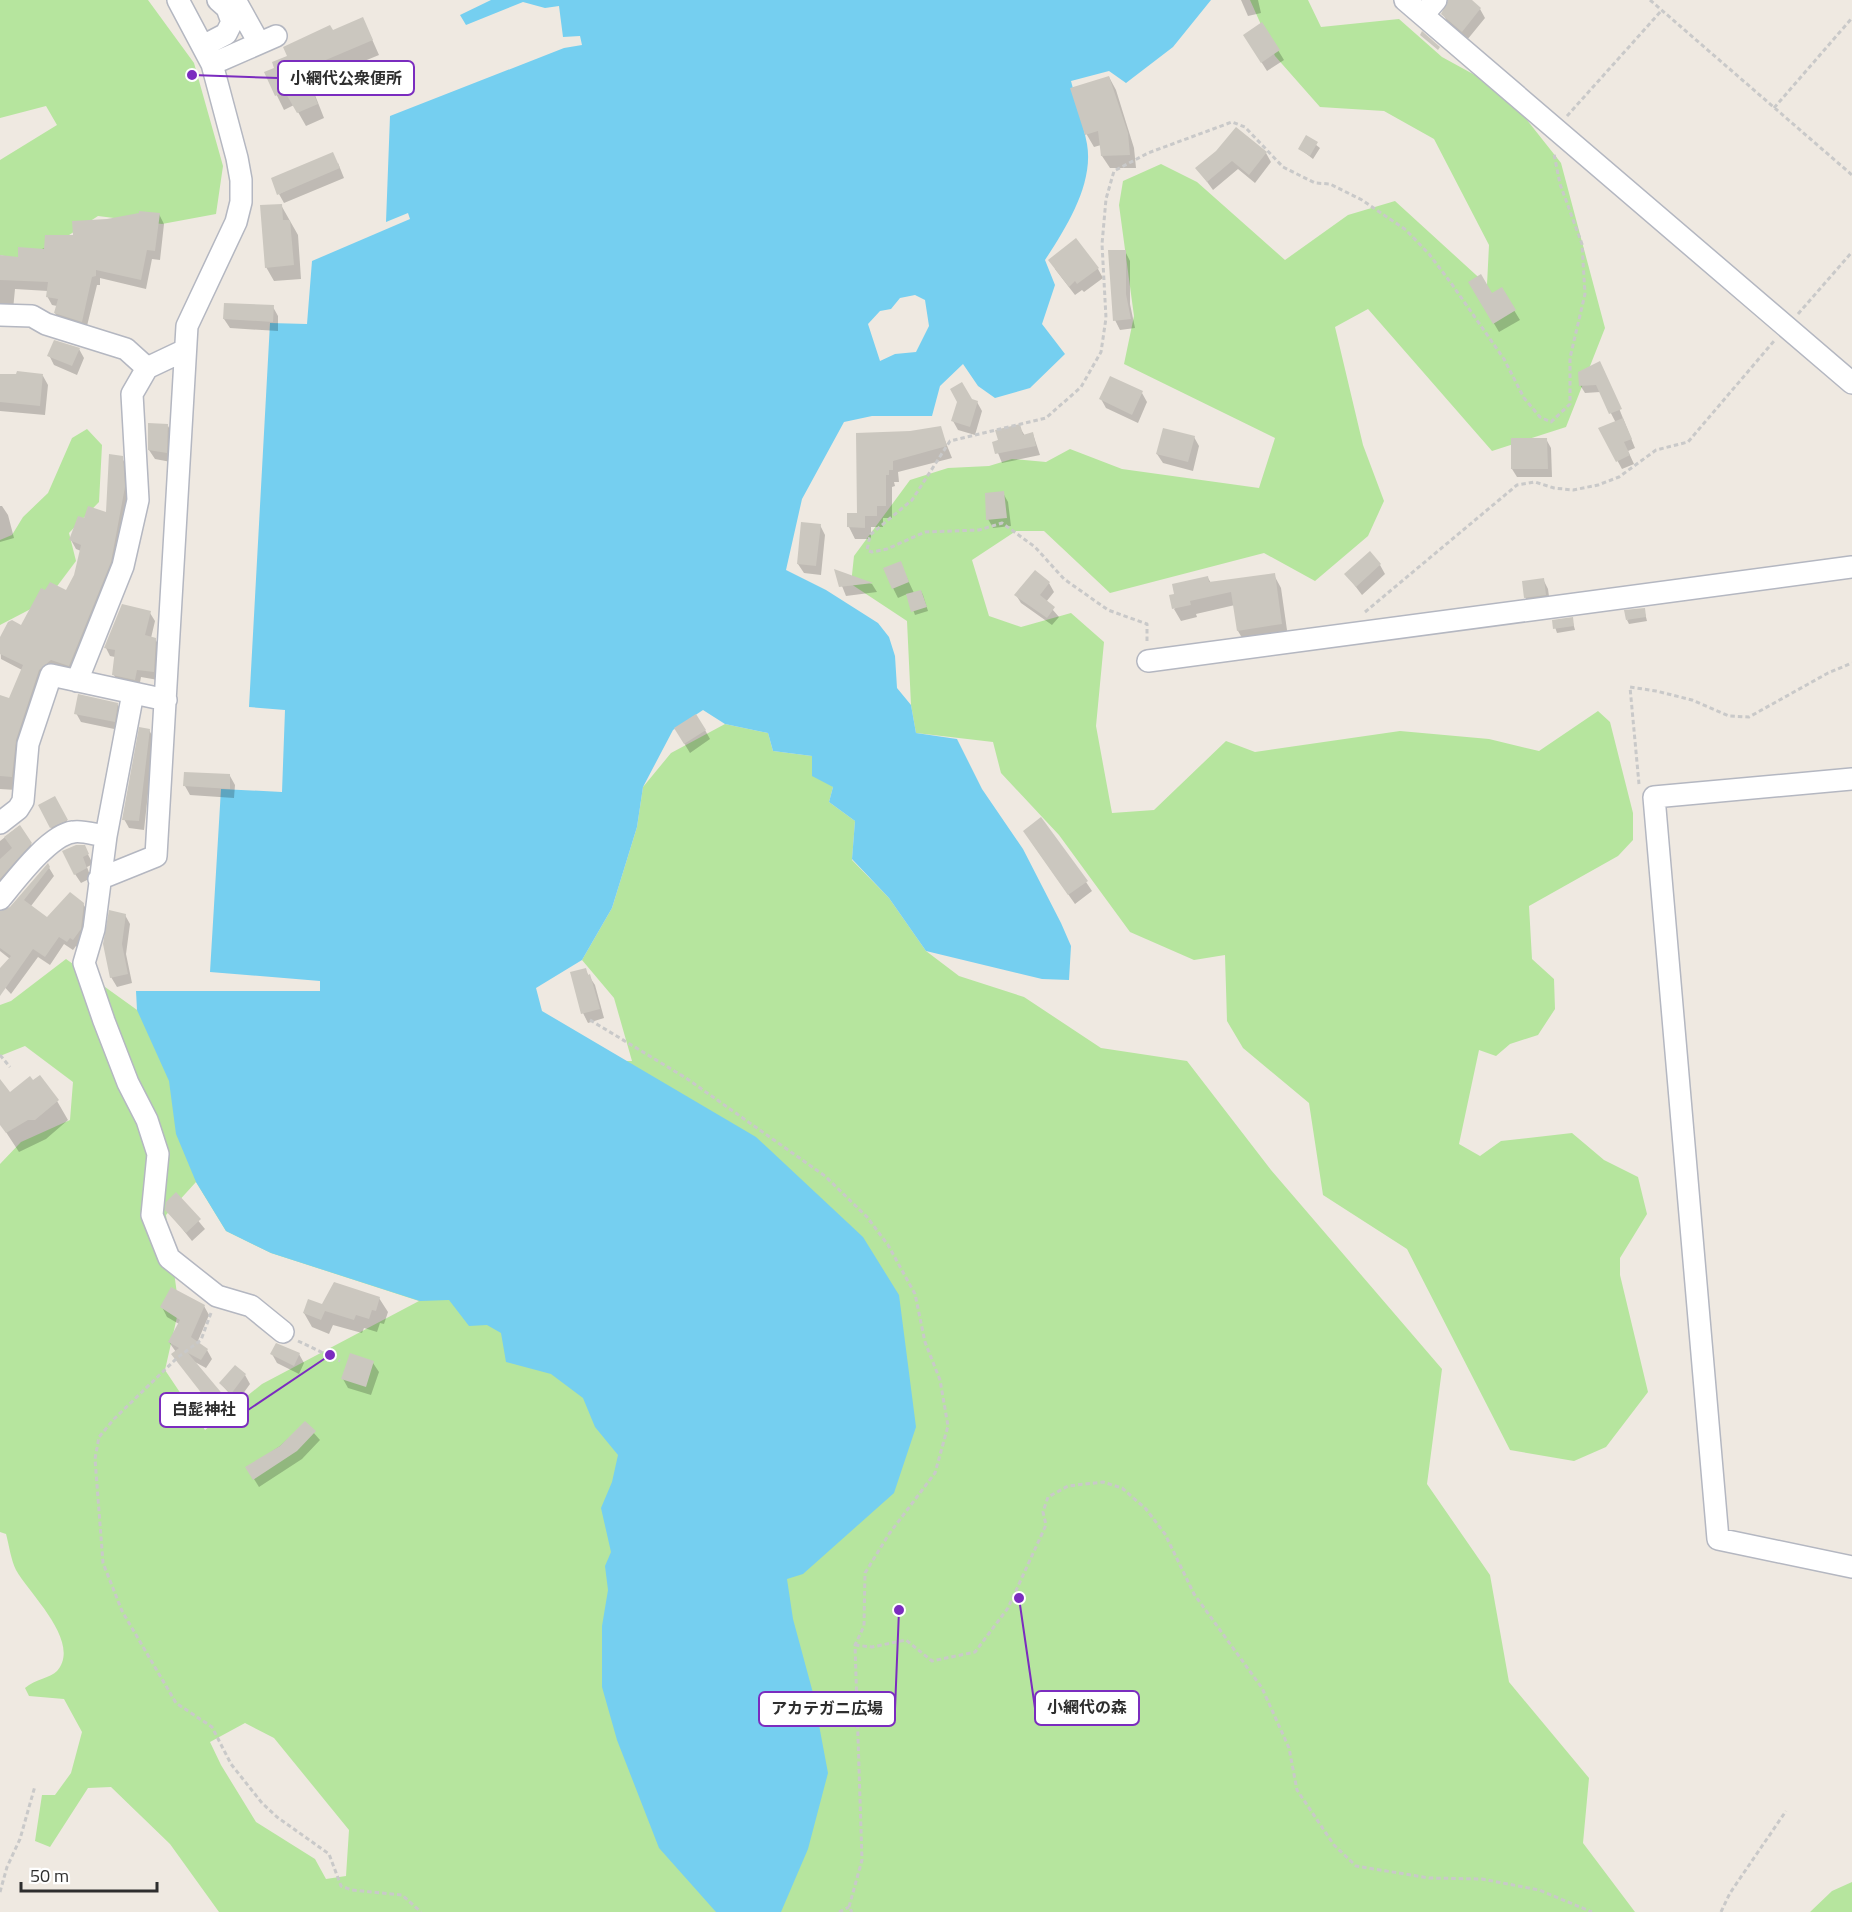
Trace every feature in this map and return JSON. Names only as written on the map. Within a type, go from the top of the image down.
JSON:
[{"type":"street","points":[[99,879],[156,856],[187,326],[236,222],[241,202],[241,180],[237,158],[207,55],[178,0]]},
{"type":"street","points":[[207,55],[226,34],[232,22],[227,8],[218,0]]},
{"type":"street","points":[[207,55],[267,39],[236,0]]},
{"type":"street","points":[[1405,0],[1429,7],[1557,128],[1852,383]]},
{"type":"street","points":[[0,315],[32,316],[46,324],[126,349],[147,368]]},
{"type":"street","points":[[77,681],[123,566],[138,500],[132,394],[147,368],[185,350]]},
{"type":"street","points":[[1148,661],[1852,567]]},
{"type":"street","points":[[0,823],[18,809],[22,801],[27,744],[51,675],[165,700]]},
{"type":"street","points":[[133,693],[106,836],[94,929],[84,963],[120,1063],[147,1120],[158,1154],[152,1215],[169,1258],[217,1296],[251,1306],[283,1332]]},
{"type":"street","points":[[1852,779],[1654,797],[1718,1539],[1852,1567]]},
{"type":"street","points":[[0,899],[34,858],[56,839],[73,832],[106,836]]},
{"type":"path","points":[[1650,0],[1852,175]]},
{"type":"path","points":[[1148,661],[1147,624],[1108,610],[1064,579],[1035,547],[1002,523],[979,530],[925,532],[887,549],[872,552],[867,550],[870,535],[912,500],[950,441],[1046,418],[1081,387],[1101,352],[1106,318],[1102,244],[1106,199],[1114,171],[1148,153],[1232,122],[1245,127],[1283,167],[1315,183],[1330,184],[1362,200],[1406,230],[1429,254],[1451,283],[1504,359],[1524,398],[1539,417],[1551,422],[1570,404],[1570,358],[1585,294],[1582,244],[1560,184],[1551,141],[1557,128],[1662,10]]},
{"type":"path","points":[[1774,108],[1852,18]]},
{"type":"path","points":[[1363,614],[1517,485],[1535,482],[1554,488],[1572,490],[1598,485],[1619,477],[1656,450],[1688,441],[1852,252]]},
{"type":"path","points":[[1654,797],[1640,792],[1630,687],[1692,700],[1729,716],[1749,717],[1828,673],[1852,663]]},
{"type":"path","points":[[590,1020],[686,1078],[825,1176],[867,1217],[888,1245],[915,1294],[925,1342],[940,1380],[948,1426],[935,1473],[889,1534],[865,1573],[864,1626],[855,1645],[862,1860],[849,1907],[852,1912]]},
{"type":"path","points":[[0,1055],[10,1068]]},
{"type":"path","points":[[217,1296],[201,1340],[177,1358],[99,1437],[95,1459],[102,1563],[122,1611],[176,1703],[212,1727],[231,1764],[262,1803],[277,1817],[329,1854],[341,1886],[352,1890],[402,1895],[421,1912]]},
{"type":"path","points":[[317,1352],[340,1361]]},
{"type":"path","points":[[855,1645],[872,1647],[906,1640],[932,1661],[975,1652],[1008,1608],[1018,1587],[1046,1525],[1043,1512],[1048,1497],[1068,1486],[1080,1484],[1103,1482],[1122,1488],[1146,1509],[1165,1534],[1194,1594],[1262,1688],[1289,1748],[1297,1790],[1322,1830],[1356,1866],[1429,1878],[1482,1879],[1539,1890],[1592,1912]]},
{"type":"path","points":[[0,1892],[7,1867],[20,1839],[35,1786]]},
{"type":"path","points":[[1721,1912],[1730,1893],[1786,1811]]},
{"type":"path","points":[[839,1912],[849,1907]]},
{"type":"green space","points":[[0,0],[148,0],[194,63],[223,166],[216,214],[162,224],[98,216],[28,262],[0,255],[0,160],[57,125],[46,106],[0,118]]},
{"type":"green space","points":[[1250,0],[1308,0],[1321,27],[1399,19],[1442,57],[1504,91],[1561,163],[1605,328],[1566,427],[1492,451],[1368,309],[1335,327],[1363,445],[1384,501],[1368,536],[1315,581],[1264,553],[1110,593],[1044,531],[1016,531],[972,560],[989,616],[1021,627],[1071,613],[1104,642],[1096,726],[1112,813],[1154,810],[1226,741],[1255,752],[1400,731],[1489,739],[1539,751],[1598,711],[1610,722],[1633,813],[1633,840],[1618,856],[1529,906],[1532,959],[1554,979],[1555,1009],[1538,1035],[1510,1044],[1496,1056],[1479,1050],[1459,1144],[1480,1156],[1501,1141],[1572,1133],[1604,1160],[1638,1177],[1647,1214],[1620,1258],[1620,1275],[1648,1392],[1606,1447],[1574,1461],[1510,1450],[1407,1249],[1323,1195],[1309,1103],[1243,1048],[1227,1021],[1225,955],[1194,960],[1130,932],[1059,835],[1001,773],[993,742],[916,733],[911,705],[907,621],[851,584],[854,556],[910,480],[948,468],[989,466],[1012,459],[1046,462],[1070,449],[1122,469],[1259,488],[1275,438],[1124,364],[1134,316],[1119,205],[1123,181],[1161,164],[1197,182],[1285,260],[1348,215],[1395,201],[1487,285],[1489,245],[1434,139],[1384,111],[1320,107],[1275,56]]},
{"type":"green space","points":[[87,429],[102,445],[99,502],[69,533],[76,561],[46,601],[0,625],[0,540],[12,535],[23,517],[48,493],[72,438]]},
{"type":"green space","points":[[725,724],[768,733],[773,751],[812,756],[833,787],[829,802],[855,821],[852,860],[889,898],[926,951],[959,976],[1024,997],[1101,1048],[1187,1061],[1271,1170],[1442,1369],[1427,1484],[1490,1575],[1509,1682],[1589,1778],[1583,1843],[1635,1912],[219,1912],[170,1844],[111,1787],[88,1788],[50,1847],[35,1841],[42,1795],[55,1795],[71,1773],[82,1732],[64,1699],[29,1696],[25,1688],[57,1671],[63,1659],[63,1646],[51,1619],[16,1570],[6,1534],[0,1532],[0,1164],[21,1142],[70,1120],[73,1082],[25,1046],[0,1056],[0,1005],[11,1001],[66,959],[211,1063],[632,1061],[614,998],[582,960],[612,908],[637,827],[643,787],[671,753]],"holes":[[[196,1182],[226,1231],[271,1253],[419,1301],[262,1384],[205,1430],[165,1370],[179,1308],[166,1215]],[[245,1723],[274,1738],[349,1830],[346,1876],[326,1879],[315,1859],[256,1822],[221,1765],[210,1742]]]},
{"type":"green space","points":[[1852,1882],[1852,1912],[1810,1912],[1832,1891]]},
{"type":"water","points":[[491,0],[1211,0],[1173,47],[1126,83],[1109,71],[1071,81],[1087,144],[1088,159],[1082,190],[1076,205],[1045,260],[1055,285],[1042,324],[1065,354],[1030,388],[995,398],[978,386],[963,364],[940,386],[932,416],[872,416],[844,422],[802,499],[786,570],[826,590],[878,623],[889,637],[895,656],[897,688],[911,705],[916,733],[957,739],[982,789],[1023,849],[1061,923],[1071,946],[1069,980],[1042,979],[926,951],[889,898],[852,859],[855,821],[829,802],[833,787],[812,776],[812,756],[773,751],[768,733],[725,724],[703,710],[673,730],[643,787],[637,827],[612,908],[582,960],[536,988],[542,1011],[756,1137],[863,1237],[899,1295],[916,1427],[894,1493],[803,1574],[787,1579],[793,1619],[813,1693],[828,1773],[808,1849],[781,1912],[716,1912],[659,1848],[617,1740],[602,1687],[602,1626],[608,1590],[605,1566],[611,1552],[601,1508],[612,1482],[618,1455],[595,1427],[583,1398],[551,1374],[506,1362],[501,1333],[487,1325],[469,1326],[449,1300],[420,1301],[271,1253],[226,1231],[196,1182],[176,1134],[169,1081],[137,1010],[136,991],[320,991],[320,981],[210,972],[221,789],[282,792],[285,710],[249,707],[270,323],[307,324],[312,261],[410,219],[408,213],[386,222],[390,116],[564,48],[582,45],[580,36],[563,37],[559,6],[545,8],[523,2],[466,25],[460,15]],"holes":[[[915,295],[925,300],[929,326],[916,352],[895,354],[880,361],[868,324],[880,311],[891,309],[900,298]]]},
{"type":"building","points":[[1448,0],[1472,0],[1481,8],[1462,32],[1441,14]]},
{"type":"building","points":[[363,17],[373,40],[307,68],[311,80],[308,81],[318,104],[297,113],[285,92],[275,96],[264,72],[274,68],[272,62],[287,56],[283,47],[330,25],[333,30]]},
{"type":"building","points":[[1262,22],[1280,50],[1261,63],[1243,35]]},
{"type":"building","points":[[1422,31],[1440,47],[1438,50],[1420,35]]},
{"type":"building","points":[[1109,76],[1128,133],[1130,155],[1101,156],[1098,131],[1085,135],[1070,88]]},
{"type":"building","points":[[1236,127],[1267,152],[1249,175],[1232,161],[1207,182],[1195,168],[1216,151]]},
{"type":"building","points":[[1306,135],[1318,142],[1310,156],[1298,149]]},
{"type":"building","points":[[333,152],[340,168],[277,195],[271,178]]},
{"type":"building","points":[[282,204],[283,220],[290,220],[294,265],[265,268],[260,205]]},
{"type":"building","points":[[139,211],[160,213],[155,251],[147,250],[141,280],[96,270],[96,276],[92,277],[82,322],[54,313],[58,299],[46,297],[48,282],[0,280],[0,255],[18,257],[18,247],[44,249],[45,235],[73,235],[72,221],[107,219],[139,213]]},
{"type":"building","points":[[1076,238],[1099,268],[1077,284],[1075,281],[1069,287],[1048,260]]},
{"type":"building","points":[[1108,250],[1126,250],[1126,294],[1131,319],[1113,321]]},
{"type":"building","points":[[1481,274],[1492,293],[1502,287],[1516,310],[1493,324],[1468,282]]},
{"type":"building","points":[[224,303],[274,305],[273,322],[223,319]]},
{"type":"building","points":[[54,340],[80,348],[72,366],[47,356]]},
{"type":"building","points":[[1600,361],[1622,409],[1609,414],[1596,385],[1579,386],[1578,372]]},
{"type":"building","points":[[17,371],[43,374],[40,406],[0,402],[0,374],[16,374]]},
{"type":"building","points":[[1110,376],[1143,391],[1132,415],[1099,399]]},
{"type":"building","points":[[962,382],[972,399],[978,401],[970,427],[951,421],[957,402],[950,389]]},
{"type":"building","points":[[1623,418],[1632,439],[1624,442],[1630,455],[1616,462],[1598,428]]},
{"type":"building","points":[[148,423],[168,424],[167,453],[148,450]]},
{"type":"building","points":[[1020,424],[1023,435],[1033,432],[1036,446],[995,454],[992,442],[998,440],[995,430]]},
{"type":"building","points":[[941,426],[947,446],[893,461],[893,470],[889,470],[889,475],[886,475],[886,506],[877,506],[877,516],[865,516],[865,528],[847,527],[847,513],[857,513],[856,433],[910,431]]},
{"type":"building","points":[[1163,428],[1195,436],[1188,462],[1156,454]]},
{"type":"building","points":[[1511,438],[1547,438],[1548,469],[1511,469]]},
{"type":"building","points":[[109,454],[123,456],[125,487],[111,562],[69,666],[51,660],[39,670],[16,740],[12,777],[0,776],[0,695],[9,698],[23,665],[0,654],[0,637],[8,622],[12,620],[21,625],[41,588],[45,590],[50,582],[66,590],[74,575],[81,545],[69,540],[78,516],[84,518],[88,506],[106,512]]},
{"type":"building","points":[[1004,491],[1007,518],[986,520],[985,493]]},
{"type":"building","points":[[801,522],[821,524],[816,566],[797,564]]},
{"type":"building","points":[[1370,551],[1381,564],[1356,587],[1344,574]]},
{"type":"building","points":[[901,561],[909,582],[892,589],[883,568]]},
{"type":"building","points":[[834,569],[873,583],[839,587]]},
{"type":"building","points":[[1035,570],[1050,582],[1040,595],[1055,607],[1047,618],[1014,595]]},
{"type":"building","points":[[1275,573],[1282,624],[1237,631],[1231,592],[1190,601],[1191,605],[1172,609],[1169,595],[1174,594],[1172,584],[1208,576],[1209,582]]},
{"type":"building","points":[[1544,578],[1546,595],[1524,598],[1522,581]]},
{"type":"building","points":[[921,590],[927,607],[911,612],[906,594]]},
{"type":"building","points":[[122,604],[151,611],[145,635],[156,638],[154,672],[137,670],[135,680],[112,675],[115,650],[104,648]]},
{"type":"building","points":[[1645,608],[1646,617],[1626,620],[1624,610]]},
{"type":"building","points":[[1573,617],[1574,626],[1553,629],[1552,620]]},
{"type":"building","points":[[78,694],[118,703],[115,722],[74,714]]},
{"type":"building","points":[[696,714],[706,730],[684,744],[674,728]]},
{"type":"building","points":[[139,727],[150,729],[139,821],[122,820]]},
{"type":"building","points":[[184,772],[230,774],[230,789],[183,786]]},
{"type":"building","points":[[55,796],[68,820],[50,828],[38,805]]},
{"type":"building","points":[[1041,817],[1088,881],[1068,895],[1023,831]]},
{"type":"building","points":[[20,825],[32,843],[0,879],[0,859],[12,848],[4,837]]},
{"type":"building","points":[[76,845],[85,845],[89,854],[83,857],[87,868],[74,875],[62,851]]},
{"type":"building","points":[[48,863],[50,867],[24,900],[47,917],[70,892],[84,903],[81,929],[73,940],[70,938],[67,942],[59,937],[45,957],[33,949],[0,996],[0,968],[11,956],[0,948],[0,911],[10,907]]},
{"type":"building","points":[[109,910],[126,914],[122,944],[128,974],[110,978],[103,944]]},
{"type":"building","points":[[586,968],[588,975],[590,974],[600,1009],[581,1014],[570,972]]},
{"type":"building","points":[[40,1075],[59,1100],[35,1120],[28,1120],[6,1133],[0,1125],[0,1079],[10,1092],[30,1076],[33,1080]]},
{"type":"building","points":[[176,1192],[201,1219],[186,1233],[165,1210],[166,1202]]},
{"type":"building","points":[[334,1282],[380,1297],[376,1311],[372,1310],[369,1319],[356,1315],[354,1320],[325,1311],[321,1320],[303,1313],[308,1299],[322,1304]]},
{"type":"building","points":[[171,1287],[205,1305],[191,1337],[208,1349],[201,1360],[188,1353],[225,1397],[216,1408],[206,1399],[171,1354],[179,1348],[168,1342],[180,1320],[160,1307]]},
{"type":"building","points":[[276,1343],[300,1353],[294,1366],[270,1354]]},
{"type":"building","points":[[350,1353],[374,1361],[366,1387],[341,1379]]},
{"type":"building","points":[[235,1365],[246,1374],[231,1394],[219,1383]]},
{"type":"building","points":[[305,1421],[316,1431],[297,1451],[253,1480],[245,1467],[280,1446]]},
{"type":"place","name":"小網代公衆便所","points":[[192,75]]},
{"type":"place","name":"白髭神社","points":[[330,1355]]},
{"type":"place","name":"小網代の森","points":[[1019,1598]]},
{"type":"place","name":"アカテガニ広場","points":[[899,1610]]}]
